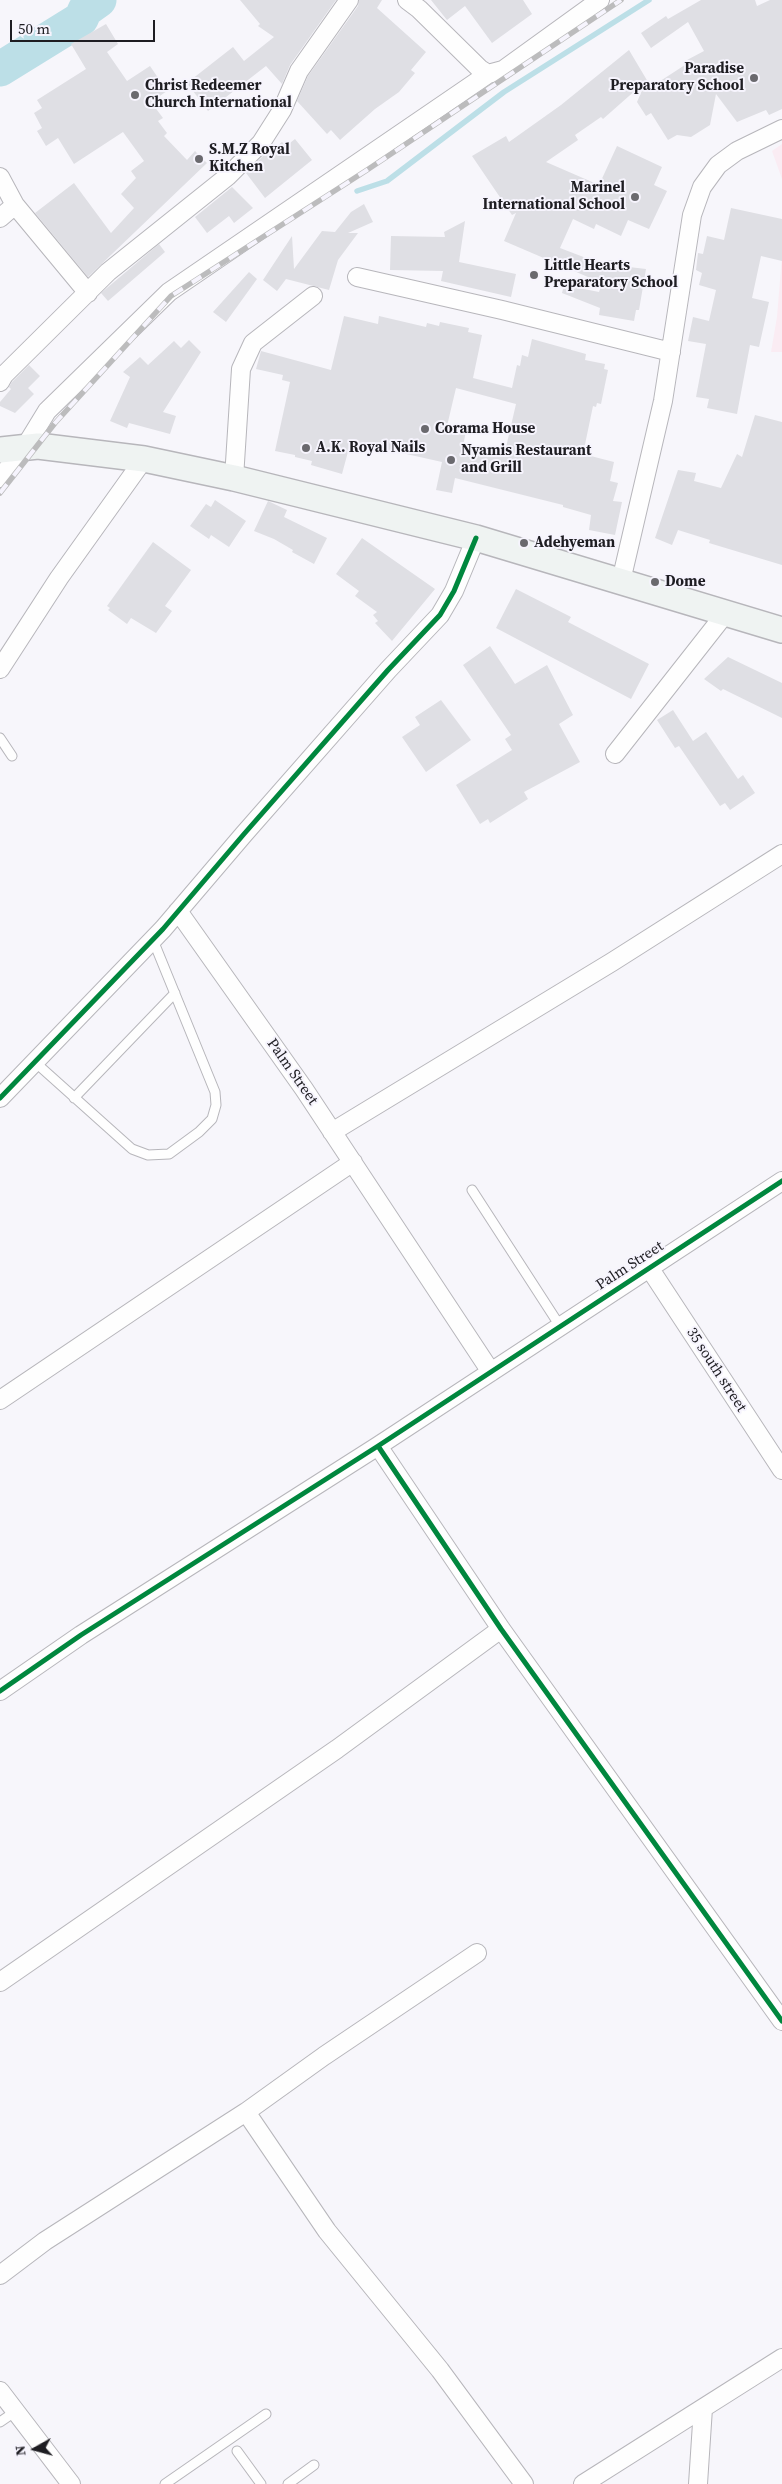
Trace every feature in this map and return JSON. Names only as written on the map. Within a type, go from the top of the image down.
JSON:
[{"type":"main road","points":[[0,450],[38,446],[144,459],[234,478],[476,538],[782,630]]},
{"type":"street","points":[[0,382],[4,375],[108,272],[228,176],[261,143],[282,110],[299,71],[349,0]]},
{"type":"street","points":[[407,0],[419,9],[480,69],[488,74]]},
{"type":"street","points":[[0,478],[25,447],[47,411],[169,292],[488,74],[503,70],[600,0]]},
{"type":"street","points":[[621,581],[663,401],[689,233],[702,187],[718,165],[737,151],[782,129]]},
{"type":"street","points":[[0,178],[15,205],[88,293]]},
{"type":"street","points":[[0,218],[15,205]]},
{"type":"street","points":[[357,277],[502,310],[671,352]]},
{"type":"street","points":[[234,478],[241,369],[253,344],[313,296]]},
{"type":"street","points":[[0,669],[59,578],[144,459]]},
{"type":"street","points":[[0,1098],[36,1063],[153,940],[388,670],[440,615],[454,591],[476,538]]},
{"type":"street","points":[[615,754],[725,614]]},
{"type":"street","points":[[332,1132],[620,957],[782,854]]},
{"type":"street","name":"Palm Street","points":[[178,911],[332,1132],[491,1372],[782,1181]]},
{"type":"street","points":[[0,1400],[352,1162]]},
{"type":"street","name":"35 south street","points":[[650,1269],[782,1470]]},
{"type":"street","points":[[0,1691],[81,1635],[491,1372]]},
{"type":"street","points":[[378,1446],[501,1628],[782,2021]]},
{"type":"street","points":[[0,1982],[337,1749],[501,1628]]},
{"type":"street","points":[[0,2275],[44,2241],[246,2112],[324,2056],[477,1953]]},
{"type":"street","points":[[246,2112],[327,2231],[440,2370],[524,2484]]},
{"type":"street","points":[[583,2484],[782,2358]]},
{"type":"street","points":[[0,2390],[71,2484]]},
{"type":"street","points":[[698,2484],[703,2408]]},
{"type":"lane","points":[[0,738],[12,756]]},
{"type":"lane","points":[[36,1063],[132,1149],[148,1155],[169,1154],[199,1132],[212,1119],[216,1105],[215,1092],[153,940]]},
{"type":"lane","points":[[74,1098],[175,993]]},
{"type":"lane","points":[[472,1190],[560,1326]]},
{"type":"lane","points":[[0,2422],[16,2411]]},
{"type":"lane","points":[[165,2484],[266,2414]]},
{"type":"lane","points":[[237,2451],[261,2484]]},
{"type":"lane","points":[[288,2484],[314,2465]]},
{"type":"shaded area","points":[[782,144],[782,179],[772,151]]},
{"type":"shaded area","points":[[782,256],[782,352],[771,352],[777,317]]},
{"type":"building","points":[[240,0],[336,0],[290,65],[282,84],[266,66],[208,111],[187,83],[233,47],[244,61],[274,37],[258,26],[260,24]]},
{"type":"building","points":[[359,0],[382,0],[377,8],[426,52],[411,70],[415,73],[399,92],[375,109],[340,140],[331,130],[327,134],[297,101],[308,76],[358,6]]},
{"type":"building","points":[[431,0],[523,0],[532,14],[492,43],[465,6],[447,20]]},
{"type":"building","points":[[701,0],[755,0],[757,6],[770,0],[782,0],[782,109],[769,115],[766,110],[737,122],[716,94],[710,125],[691,137],[677,135],[668,140],[651,113],[646,116],[637,102],[646,81],[603,119],[601,117],[575,135],[578,140],[546,162],[599,185],[617,146],[662,167],[654,185],[667,191],[649,229],[628,220],[621,236],[596,224],[594,229],[573,219],[560,248],[607,266],[608,260],[629,263],[629,267],[646,269],[639,310],[636,310],[634,321],[599,315],[600,308],[562,293],[564,285],[599,292],[602,283],[504,241],[516,213],[512,215],[472,156],[506,136],[509,142],[561,105],[629,50],[651,87],[688,63],[687,60],[704,51],[688,22],[651,48],[641,33],[666,16],[668,19]]},
{"type":"building","points":[[106,24],[118,44],[107,52],[127,81],[150,66],[167,91],[151,102],[163,118],[158,121],[167,133],[164,136],[187,160],[195,151],[207,163],[88,277],[35,213],[74,183],[111,233],[134,208],[121,194],[136,178],[131,171],[144,161],[123,132],[74,164],[58,138],[46,146],[37,131],[42,128],[34,113],[42,108],[37,100],[86,69],[71,44]]},
{"type":"building","points":[[295,139],[312,160],[265,198],[246,173],[266,153],[282,142],[286,146]]},
{"type":"building","points":[[232,187],[253,208],[234,223],[229,216],[207,233],[195,217]]},
{"type":"building","points":[[364,204],[373,222],[348,233],[358,233],[338,260],[329,290],[286,279],[277,291],[263,280],[292,236],[294,269],[322,231],[335,232],[351,212]]},
{"type":"building","points":[[731,208],[782,219],[782,261],[761,256],[752,298],[769,302],[759,347],[750,345],[737,414],[707,408],[709,399],[696,397],[706,344],[688,341],[693,317],[709,321],[716,290],[699,285],[702,273],[696,270],[698,253],[703,254],[707,236],[724,240]]},
{"type":"building","points":[[465,221],[459,262],[516,274],[511,297],[441,281],[443,271],[390,270],[391,236],[445,237],[444,232]]},
{"type":"building","points":[[159,244],[165,252],[108,301],[101,293]]},
{"type":"building","points":[[249,272],[257,279],[226,322],[213,312]]},
{"type":"building","points":[[344,316],[378,324],[379,316],[426,327],[427,323],[439,326],[440,322],[469,328],[468,332],[482,335],[473,378],[512,388],[517,365],[520,366],[522,355],[528,357],[532,339],[586,354],[585,360],[605,364],[604,369],[608,370],[601,404],[597,403],[596,407],[593,406],[583,454],[614,462],[610,481],[618,483],[613,501],[622,502],[615,535],[589,530],[591,515],[563,507],[563,505],[455,478],[452,493],[436,490],[442,462],[384,449],[384,454],[349,448],[342,474],[311,465],[312,461],[295,457],[295,455],[275,451],[290,382],[282,380],[283,375],[256,369],[261,351],[331,370]],"holes":[[[456,388],[516,404],[504,456],[463,446],[466,431],[447,426]]]},
{"type":"building","points":[[189,340],[201,352],[163,412],[176,416],[170,434],[129,423],[127,428],[110,421],[130,377],[123,372],[140,357],[148,365],[174,341],[181,348]]},
{"type":"building","points":[[29,365],[40,376],[28,388],[34,394],[15,413],[0,406],[0,402],[11,389],[9,387],[12,382]]},
{"type":"building","points":[[755,415],[782,422],[782,565],[709,543],[710,540],[678,530],[672,545],[655,538],[678,470],[696,473],[694,481],[721,488],[737,454],[742,457]]},
{"type":"building","points":[[215,500],[246,521],[229,547],[211,535],[209,539],[190,526],[206,504],[211,507]]},
{"type":"building","points":[[268,501],[287,510],[284,517],[327,538],[314,564],[274,539],[254,531]]},
{"type":"building","points":[[362,538],[435,589],[392,641],[375,623],[378,621],[373,615],[377,612],[355,596],[359,591],[336,574]]},
{"type":"building","points":[[153,542],[191,570],[165,606],[172,611],[156,633],[131,618],[127,624],[108,610],[110,608],[107,606]]},
{"type":"building","points":[[516,589],[571,617],[568,622],[649,664],[631,699],[496,628]]},
{"type":"building","points":[[490,646],[515,684],[547,665],[573,715],[559,724],[580,762],[524,792],[528,799],[490,823],[488,819],[480,824],[456,785],[512,750],[505,739],[511,735],[463,665]]},
{"type":"building","points":[[728,657],[782,683],[782,718],[723,689],[721,691],[704,679]]},
{"type":"building","points":[[441,700],[471,740],[426,772],[402,737],[420,725],[415,717]]},
{"type":"building","points":[[673,710],[693,741],[706,732],[738,779],[743,775],[755,793],[730,810],[725,803],[720,806],[679,746],[675,748],[657,720]]},
{"type":"waterway","points":[[0,69],[81,19],[85,10],[99,0]]},
{"type":"waterway","points":[[357,191],[387,181],[504,92],[649,0]]},
{"type":"railway","points":[[0,493],[55,423],[171,296],[367,170],[621,0]]},
{"type":"cycle path","points":[[0,1098],[163,929],[388,670],[440,615],[454,591],[476,538]]},
{"type":"cycle path","points":[[0,1691],[81,1635],[378,1446],[782,1181]]},
{"type":"cycle path","points":[[378,1446],[501,1629],[782,2021]]},
{"type":"place","name":"Paradise Preparatory School","points":[[754,78]]},
{"type":"place","name":"Christ Redeemer Church International","points":[[135,95]]},
{"type":"place","name":"S.M.Z Royal Kitchen","points":[[199,159]]},
{"type":"place","name":"Marinel International School","points":[[635,197]]},
{"type":"place","name":"Little Hearts Preparatory School","points":[[534,275]]},
{"type":"place","name":"Corama House","points":[[425,429]]},
{"type":"place","name":"A.K. Royal Nails","points":[[306,448]]},
{"type":"place","name":"Nyamis Restaurant and Grill","points":[[451,460]]},
{"type":"place","name":"Adehyeman","points":[[524,543]]},
{"type":"place","name":"Dome","points":[[655,582]]}]
